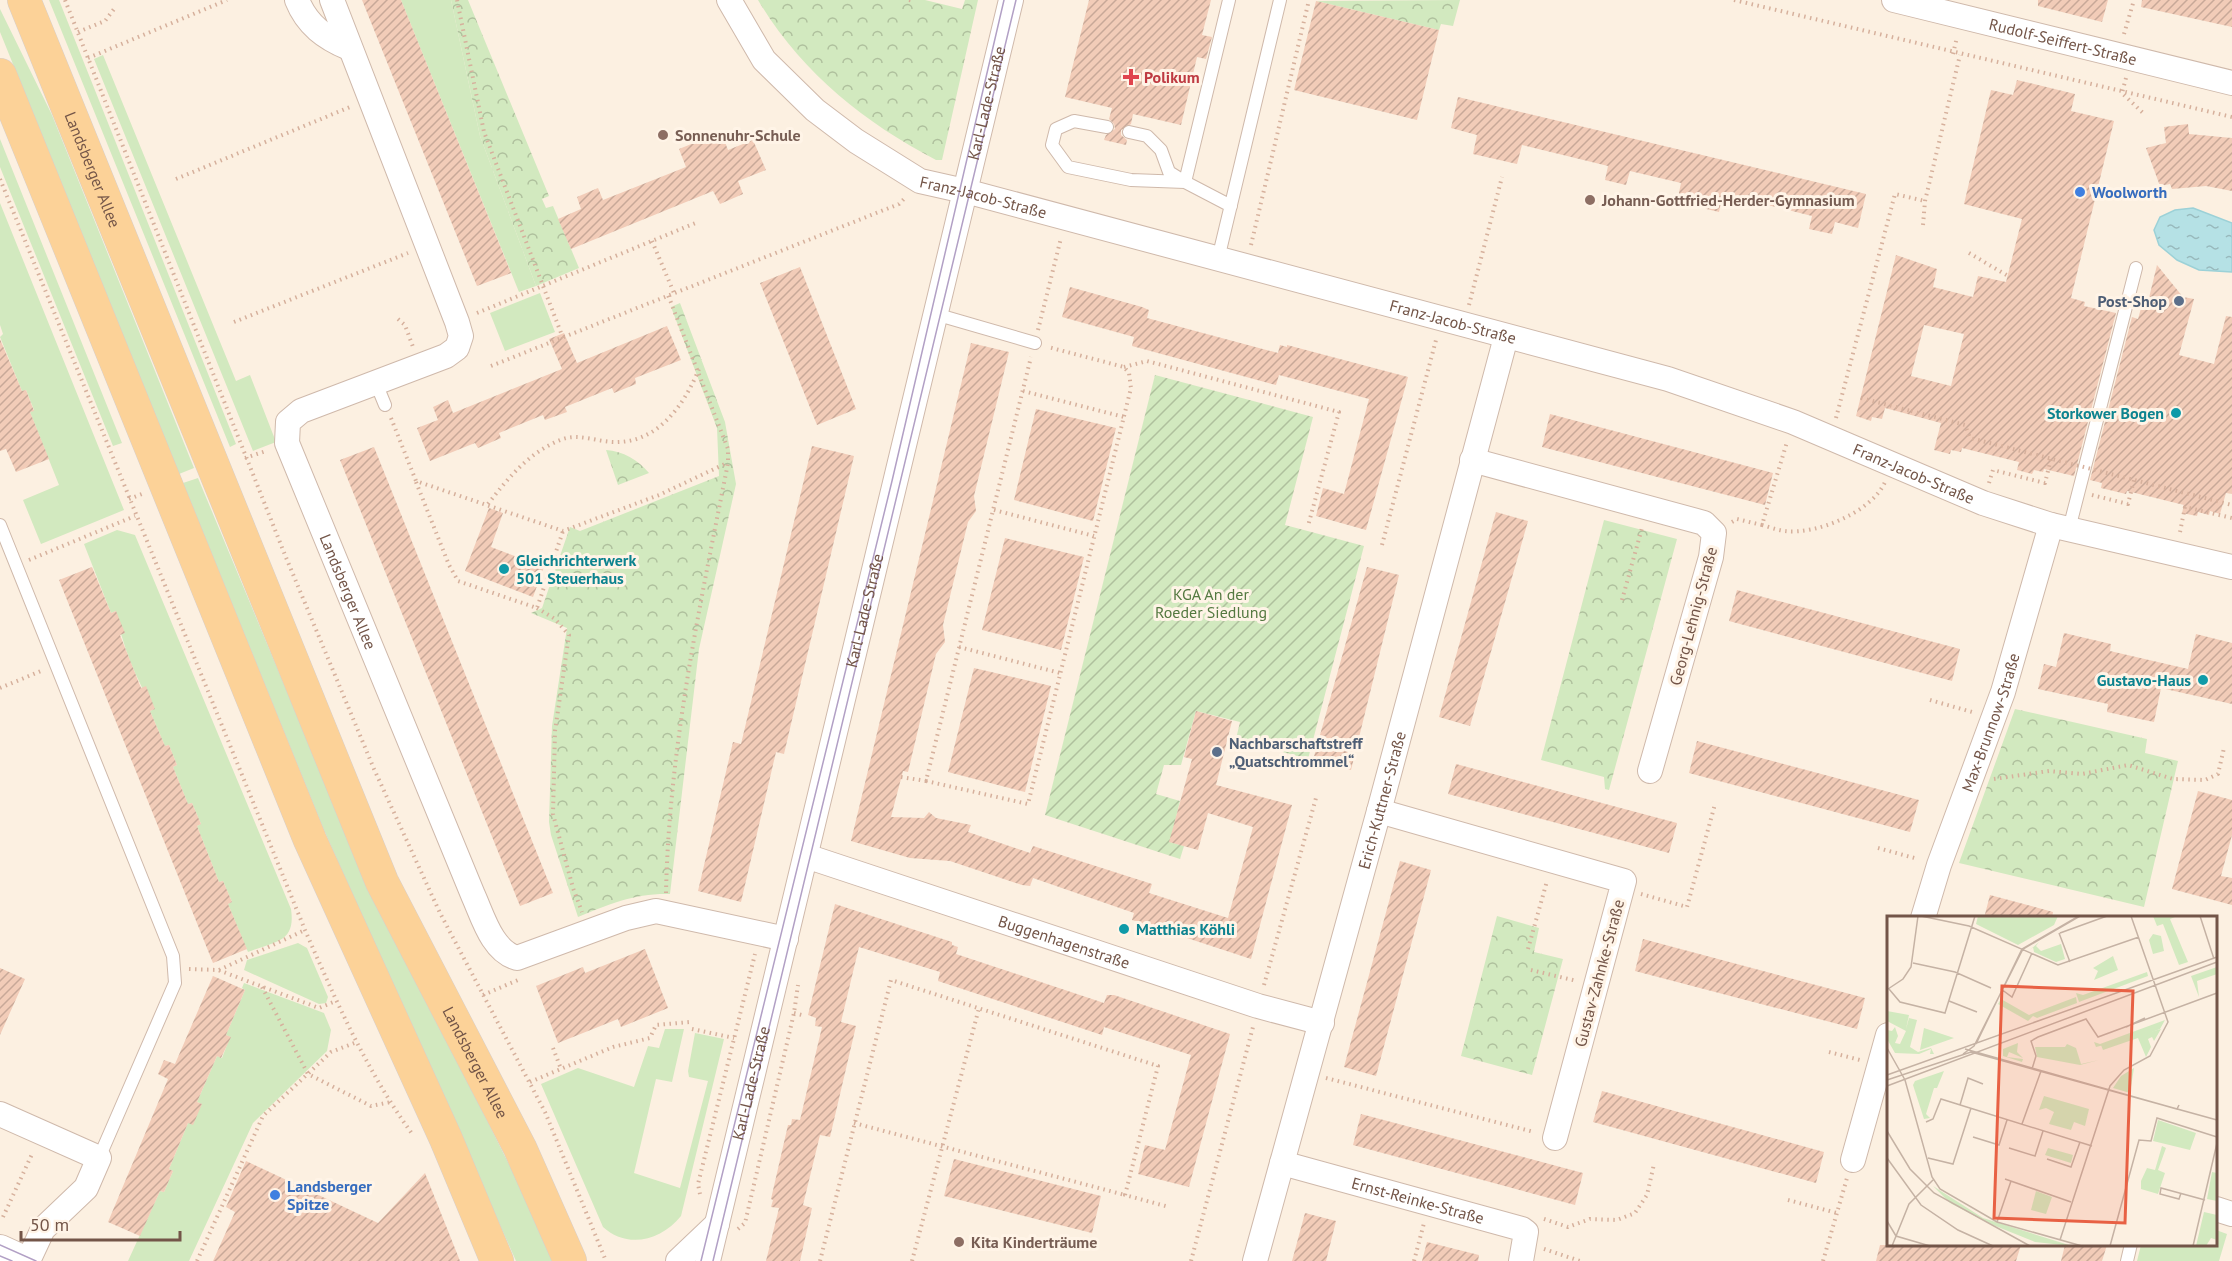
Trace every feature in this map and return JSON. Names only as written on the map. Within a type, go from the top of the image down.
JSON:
[{"type":"main road","name":"Landsberger Allee","points":[[24,0],[382,882],[520,1148],[571,1258]]},
{"type":"main road","points":[[0,75],[310,840],[446,1139],[497,1261]]},
{"type":"street","points":[[297,0],[303,13],[317,30],[349,48]]},
{"type":"street","points":[[287,443],[288,422],[301,411],[446,356],[457,348],[460,336],[428,245],[332,0]]},
{"type":"street","name":"Franz-Jacob-Straße","points":[[729,0],[764,60],[778,77],[815,110],[856,141],[920,181],[1066,217],[1668,379],[1793,422],[1956,492],[2060,527],[2232,567]]},
{"type":"street","name":"Karl-Lade-Straße","points":[[708,1261],[718,1222],[775,937],[806,856],[1011,0]]},
{"type":"street","name":"Rudolf-Seiffert-Straße","points":[[1894,0],[2232,83]]},
{"type":"street","name":"Erich-Kuttner-Straße","points":[[1255,1261],[1322,1023],[1506,337]]},
{"type":"street","name":"Landsberger Allee","points":[[287,443],[473,895],[498,947],[507,955],[517,958],[626,918],[665,911],[775,937]]},
{"type":"street","name":"Georg-Lehnig-Straße","points":[[1472,460],[1704,523],[1714,533],[1711,557],[1650,771]]},
{"type":"street","name":"Max-Brunnow-Straße","points":[[1924,916],[1939,865],[2060,527]]},
{"type":"street","name":"Gustav-Zahnke-Straße","points":[[1379,811],[1624,881],[1555,1138]]},
{"type":"street","name":"Buggenhagenstraße","points":[[806,856],[1258,1006],[1322,1023]]},
{"type":"street","points":[[1853,1160],[1887,1039]]},
{"type":"street","points":[[1869,1106],[1882,1119],[1887,1120]]},
{"type":"street","points":[[0,1114],[99,1158],[86,1188],[43,1229],[26,1261],[0,1250]]},
{"type":"street","name":"Ernst-Reinke-Straße","points":[[1282,1163],[1429,1204],[1523,1244]]},
{"type":"street","points":[[2217,1209],[2232,1214]]},
{"type":"street","points":[[678,1261],[718,1222]]},
{"type":"lane","points":[[1185,182],[1229,0]]},
{"type":"lane","points":[[1218,259],[1280,0]]},
{"type":"lane","points":[[1107,127],[1074,121],[1056,129],[1052,145],[1068,167],[1131,180],[1185,182]]},
{"type":"lane","points":[[1129,132],[1147,136],[1161,150],[1169,172],[1231,206]]},
{"type":"lane","points":[[2060,527],[2078,492],[2136,268]]},
{"type":"lane","points":[[935,314],[1035,343]]},
{"type":"lane","points":[[376,382],[385,405]]},
{"type":"lane","points":[[0,525],[176,969],[175,983],[99,1158]]},
{"type":"lane","points":[[2127,1261],[2131,1246]]},
{"type":"path","points":[[65,0],[246,458],[395,818],[440,913],[530,1082],[560,1145],[606,1261]]},
{"type":"path","points":[[88,58],[227,0]]},
{"type":"path","points":[[458,0],[484,132],[563,338]]},
{"type":"path","points":[[1246,266],[1309,0]]},
{"type":"path","points":[[1734,0],[1960,55],[2232,117]]},
{"type":"path","points":[[2134,0],[2124,56],[2122,93],[2143,113]]},
{"type":"path","points":[[78,32],[105,21],[114,9]]},
{"type":"path","points":[[1923,225],[1925,201],[1960,55]]},
{"type":"path","points":[[176,179],[370,99]]},
{"type":"path","points":[[1382,545],[1502,177]]},
{"type":"path","points":[[0,178],[135,516],[305,930],[357,1042],[391,1102],[418,1142]]},
{"type":"path","points":[[491,366],[899,204],[920,181]]},
{"type":"path","points":[[1827,436],[1839,411],[1895,194],[1925,201]]},
{"type":"path","points":[[926,781],[1066,217]]},
{"type":"path","points":[[471,316],[698,222]]},
{"type":"path","points":[[652,241],[728,449],[728,463],[696,624],[667,826],[665,911]]},
{"type":"path","points":[[234,321],[428,245]]},
{"type":"path","points":[[1969,253],[2008,276]]},
{"type":"path","points":[[398,319],[405,325],[420,366]]},
{"type":"path","points":[[1035,343],[1124,367],[1147,361],[1339,412],[1308,526]]},
{"type":"path","points":[[902,777],[1028,804],[1131,388],[1129,373],[1124,367]]},
{"type":"path","points":[[488,504],[516,469],[551,444],[566,438],[618,442],[636,438],[658,427],[675,414],[689,393],[699,368]]},
{"type":"path","points":[[1023,391],[1124,417]]},
{"type":"path","points":[[1861,398],[1965,425],[1970,438],[2232,505]]},
{"type":"path","points":[[385,405],[449,565],[459,581],[537,608],[555,619],[569,635],[555,731],[553,814],[573,888],[590,932]]},
{"type":"path","points":[[1762,525],[1793,422]]},
{"type":"path","points":[[212,467],[287,443]]},
{"type":"path","points":[[2012,475],[2045,483],[2051,459]]},
{"type":"path","points":[[416,481],[563,531],[659,495],[728,463]]},
{"type":"path","points":[[1714,533],[1737,519],[1797,531],[1844,519],[1881,491],[1893,463]]},
{"type":"path","points":[[2078,492],[2128,504],[2134,480]]},
{"type":"path","points":[[1622,600],[1648,507]]},
{"type":"path","points":[[2185,507],[2232,518]]},
{"type":"path","points":[[993,509],[1095,536]]},
{"type":"path","points":[[16,565],[135,516]]},
{"type":"path","points":[[537,608],[563,531]]},
{"type":"path","points":[[959,647],[1060,673]]},
{"type":"path","points":[[0,688],[24,678]]},
{"type":"path","points":[[1930,700],[1968,711]]},
{"type":"path","points":[[1969,780],[1989,780],[2049,771],[2082,774],[2128,765],[2173,779],[2205,780],[2218,774],[2224,748]]},
{"type":"path","points":[[1191,1261],[1316,798]]},
{"type":"path","points":[[1622,888],[1687,907],[1715,804]]},
{"type":"path","points":[[1878,848],[1939,865]]},
{"type":"path","points":[[1528,949],[1552,860]]},
{"type":"path","points":[[218,970],[305,930]]},
{"type":"path","points":[[702,1202],[698,1184],[754,956],[775,937]]},
{"type":"path","points":[[206,970],[218,970],[319,1008],[336,1000]]},
{"type":"path","points":[[1531,970],[1596,986]]},
{"type":"path","points":[[483,995],[525,977]]},
{"type":"path","points":[[820,1261],[891,980],[1158,1066],[1125,1195]]},
{"type":"path","points":[[262,987],[308,1074],[371,1106],[391,1102]]},
{"type":"path","points":[[912,1261],[980,1008]]},
{"type":"path","points":[[530,1082],[613,1047],[650,1038],[656,1025],[690,1023]]},
{"type":"path","points":[[692,1029],[741,1039]]},
{"type":"path","points":[[197,1261],[263,1116],[331,1052],[357,1042]]},
{"type":"path","points":[[553,1048],[561,1069]]},
{"type":"path","points":[[1829,1052],[1880,1066]]},
{"type":"path","points":[[1308,1073],[1555,1138]]},
{"type":"path","points":[[854,1123],[944,1145],[1170,1207]]},
{"type":"path","points":[[3,1216],[35,1146]]},
{"type":"path","points":[[1823,1261],[1853,1160]]},
{"type":"path","points":[[1580,1261],[1523,1244],[1537,1217],[1568,1227],[1590,1219],[1617,1220],[1635,1213],[1647,1195],[1654,1164]]},
{"type":"path","points":[[696,1169],[709,1172]]},
{"type":"path","points":[[1788,1200],[1837,1213]]},
{"type":"path","points":[[1414,1261],[1429,1204]]},
{"type":"green space","points":[[49,0],[59,0],[236,444],[230,447]]},
{"type":"green space","points":[[401,0],[451,0],[480,136],[536,286],[519,292]]},
{"type":"green space","points":[[451,0],[468,0],[549,196],[542,199],[546,208],[553,206],[579,268],[536,286],[480,136]]},
{"type":"green space","points":[[758,0],[925,0],[962,9],[965,0],[978,0],[942,160],[936,160],[883,129],[835,92],[793,50]]},
{"type":"green space","points":[[1460,0],[1453,26],[1441,24],[1439,30],[1316,1]]},
{"type":"green space","points":[[0,9],[52,115],[194,468],[179,474],[0,32]]},
{"type":"green space","points":[[103,55],[236,381],[250,375],[276,442],[253,451],[94,59]]},
{"type":"green space","points":[[0,139],[122,443],[113,446],[0,167]]},
{"type":"green space","points":[[0,203],[124,510],[41,544],[23,500],[59,485],[30,412],[34,410],[26,390],[22,391],[0,337],[3,334],[0,325]]},
{"type":"green space","points":[[540,293],[555,332],[505,351],[490,313]]},
{"type":"green space","points":[[680,303],[725,422],[736,484],[699,649],[670,894],[634,897],[578,917],[551,835],[549,822],[552,726],[567,628],[531,613],[542,608],[570,527],[580,531],[719,476],[717,428],[671,307]]},
{"type":"green space","name":"KGA An der Roeder Siedlung","points":[[1155,375],[1313,417],[1285,525],[1364,546],[1308,759],[1236,739],[1240,722],[1196,711],[1181,765],[1164,765],[1156,794],[1180,801],[1170,842],[1184,846],[1180,859],[1045,815]]},
{"type":"green space","points":[[606,450],[630,457],[649,473],[618,485]]},
{"type":"green space","points":[[198,478],[363,874],[523,1192],[552,1261],[516,1261],[324,830],[183,483]]},
{"type":"green space","points":[[1604,520],[1677,539],[1609,790],[1605,789],[1604,777],[1541,760]]},
{"type":"green space","points":[[117,530],[135,535],[291,909],[290,929],[287,935],[275,943],[248,952],[228,904],[232,902],[223,881],[219,882],[197,826],[201,824],[192,803],[188,804],[173,767],[177,765],[169,745],[165,746],[150,711],[154,709],[131,662],[116,611],[111,613],[84,544]]},
{"type":"green space","points":[[2015,709],[2147,739],[2145,753],[2178,761],[2144,907],[1959,863]]},
{"type":"green space","points":[[1497,916],[1539,928],[1534,952],[1563,959],[1532,1075],[1461,1056]]},
{"type":"green space","points":[[298,943],[307,948],[328,997],[326,1003],[319,1004],[244,970],[247,960]]},
{"type":"green space","points":[[244,983],[324,1013],[331,1030],[327,1051],[253,1123],[189,1261],[128,1261],[160,1191],[164,1192],[173,1171],[169,1169],[188,1123],[202,1104],[197,1102],[217,1056],[222,1058],[230,1037],[226,1035],[245,990],[242,988]]},
{"type":"green space","points":[[665,1029],[684,1029],[672,1082],[656,1079],[634,1173],[680,1188],[708,1081],[689,1077],[688,1071],[695,1033],[724,1039],[681,1216],[673,1225],[654,1236],[633,1240],[612,1234],[603,1227],[541,1084],[578,1068],[634,1087],[648,1046],[659,1048]]},
{"type":"green space","points":[[2217,1230],[2227,1234],[2219,1261],[2137,1261],[2141,1246],[2217,1246]]},
{"type":"water","points":[[2193,208],[2232,223],[2232,272],[2199,270],[2177,260],[2159,245],[2154,230],[2160,217],[2175,210]]},
{"type":"building","points":[[362,0],[401,0],[511,273],[477,286]]},
{"type":"building","name":"Polikum","points":[[1089,0],[1211,0],[1202,35],[1212,37],[1206,59],[1197,57],[1181,125],[1133,114],[1131,124],[1121,130],[1121,135],[1127,140],[1126,145],[1104,140],[1106,135],[1115,129],[1109,119],[1112,108],[1065,97]]},
{"type":"building","points":[[2038,0],[2108,0],[2102,22],[2038,6]]},
{"type":"building","points":[[2142,0],[2232,0],[2232,27],[2141,7]]},
{"type":"building","points":[[1316,1],[1439,30],[1417,120],[1294,90]]},
{"type":"building","points":[[2017,80],[2075,94],[2071,111],[2114,121],[2071,298],[2085,302],[2084,306],[2116,313],[2074,476],[2044,469],[2043,472],[2034,470],[2032,474],[2017,470],[2019,462],[1962,448],[1961,452],[1951,450],[1950,454],[1934,450],[1941,423],[1885,408],[1882,419],[1872,417],[1871,421],[1856,416],[1896,255],[1937,269],[1933,287],[1973,297],[1978,276],[2006,282],[2022,219],[1964,204],[1991,90],[2013,95]],"holes":[[[1924,325],[1964,334],[1951,386],[1911,376]]]},
{"type":"building","points":[[1458,97],[1866,194],[1858,228],[1835,222],[1832,234],[1809,229],[1812,216],[1723,194],[1719,212],[1677,202],[1681,183],[1630,171],[1626,185],[1605,180],[1608,166],[1522,145],[1517,164],[1473,154],[1477,135],[1451,128]]},
{"type":"building","points":[[2188,124],[2189,134],[2232,138],[2232,191],[2206,186],[2172,189],[2170,184],[2160,186],[2146,148],[2166,143],[2164,127]]},
{"type":"building","points":[[721,132],[728,150],[753,140],[766,170],[738,181],[743,194],[720,204],[713,191],[571,249],[558,219],[581,209],[577,197],[598,188],[603,200],[686,167],[679,149]]},
{"type":"building","name":"Storkower Bogen","points":[[2157,265],[2183,297],[2194,299],[2179,355],[2214,364],[2226,316],[2232,317],[2232,494],[2226,493],[2220,514],[2210,511],[2209,515],[2198,512],[2197,516],[2182,513],[2184,505],[2127,491],[2126,494],[2101,488],[2102,483],[2090,480],[2132,317],[2138,319],[2143,301],[2148,302]]},
{"type":"building","points":[[800,267],[856,409],[817,425],[760,283]]},
{"type":"building","points":[[1070,287],[1142,307],[1149,310],[1147,318],[1278,353],[1280,345],[1287,347],[1287,345],[1408,377],[1366,530],[1316,516],[1323,488],[1344,494],[1369,399],[1279,375],[1276,385],[1132,346],[1134,337],[1062,317]]},
{"type":"building","points":[[667,326],[681,360],[635,378],[636,384],[614,393],[612,388],[565,407],[567,412],[545,420],[543,415],[499,433],[501,438],[478,448],[475,443],[430,461],[417,428],[438,420],[433,407],[448,400],[453,413],[562,369],[549,339],[564,333],[577,363]]},
{"type":"building","points":[[0,339],[22,391],[26,390],[34,411],[30,412],[49,459],[16,472],[6,449],[0,451]]},
{"type":"building","points":[[971,343],[1009,352],[974,496],[976,511],[968,522],[943,625],[945,642],[936,654],[908,772],[903,771],[891,817],[924,818],[929,812],[936,818],[971,825],[968,832],[1030,853],[1033,846],[1152,884],[1149,893],[1228,918],[1253,827],[1208,813],[1198,850],[1169,842],[1192,759],[1184,757],[1196,711],[1232,721],[1216,785],[1292,805],[1251,959],[1132,920],[1134,913],[1033,878],[1030,886],[1022,885],[950,861],[910,858],[851,841]]},
{"type":"building","points":[[1036,409],[1116,428],[1093,521],[1014,500]]},
{"type":"building","points":[[1550,414],[1773,473],[1765,505],[1542,447]]},
{"type":"building","points":[[812,446],[854,456],[784,754],[776,752],[741,902],[698,891],[733,742],[741,744]]},
{"type":"building","points":[[374,447],[553,893],[520,906],[340,460]]},
{"type":"building","name":"Gleichrichterwerk 501 Steuerhaus","points":[[489,508],[503,513],[491,547],[544,567],[533,597],[465,571]]},
{"type":"building","points":[[1496,512],[1528,521],[1470,726],[1439,717]]},
{"type":"building","points":[[1005,538],[1084,557],[1061,650],[982,630]]},
{"type":"building","points":[[92,567],[111,613],[116,611],[125,633],[120,635],[141,688],[146,686],[155,709],[150,711],[165,746],[169,745],[177,765],[173,767],[188,804],[192,803],[201,824],[197,826],[219,882],[223,881],[232,902],[228,904],[247,949],[213,963],[59,580]]},
{"type":"building","points":[[1367,567],[1399,575],[1351,770],[1313,760]]},
{"type":"building","points":[[1737,590],[1960,649],[1952,681],[1729,621]]},
{"type":"building","points":[[2064,633],[2111,644],[2110,651],[2188,669],[2196,634],[2232,643],[2232,704],[2161,688],[2154,722],[2107,712],[2108,704],[2038,689],[2044,664],[2056,667]]},
{"type":"building","points":[[974,668],[1051,686],[1025,792],[948,772]]},
{"type":"building","points":[[1697,741],[1919,800],[1910,832],[1689,773]]},
{"type":"building","points":[[1456,764],[1677,823],[1669,853],[1448,794]]},
{"type":"building","points":[[2198,791],[2232,800],[2232,835],[2221,876],[2232,878],[2232,905],[2172,889]]},
{"type":"building","points":[[1400,861],[1431,870],[1376,1076],[1344,1067]]},
{"type":"building","points":[[1990,895],[2053,912],[2052,916],[1985,916]]},
{"type":"building","points":[[835,904],[952,942],[952,945],[958,947],[956,954],[1104,1003],[1107,995],[1114,995],[1230,1034],[1189,1187],[1138,1174],[1145,1145],[1165,1150],[1191,1055],[1104,1027],[1102,1035],[938,981],[940,972],[859,947],[841,1022],[856,1026],[830,1137],[820,1135],[803,1205],[812,1208],[800,1261],[766,1261],[779,1208],[771,1207],[773,1200],[771,1199],[788,1125],[791,1125],[792,1119],[800,1120],[822,1027],[815,1026],[816,1018],[808,1015]]},
{"type":"building","points":[[1643,939],[1865,998],[1857,1029],[1635,971]]},
{"type":"building","points":[[645,949],[668,1008],[621,1027],[618,1019],[558,1043],[536,986],[583,967],[585,973]]},
{"type":"building","points":[[0,968],[25,979],[0,1035]]},
{"type":"building","points":[[213,976],[245,990],[226,1035],[231,1037],[221,1058],[217,1056],[197,1102],[202,1104],[193,1125],[188,1123],[169,1169],[173,1171],[164,1192],[160,1191],[140,1236],[108,1222],[168,1079],[158,1074],[164,1060],[175,1064]]},
{"type":"building","points":[[1602,1091],[1824,1152],[1816,1183],[1593,1122]]},
{"type":"building","points":[[1361,1114],[1583,1173],[1575,1205],[1353,1145]]},
{"type":"building","points":[[954,1159],[1101,1196],[1092,1233],[944,1196]]},
{"type":"building","name":"Landsberger Spitze","points":[[246,1161],[378,1223],[425,1173],[460,1261],[213,1261],[235,1212],[226,1207]]},
{"type":"building","points":[[1305,1213],[1336,1221],[1326,1261],[1292,1261]]},
{"type":"building","points":[[1427,1242],[1479,1255],[1478,1261],[1422,1261]]},
{"type":"building","points":[[1880,1245],[2021,1246],[2016,1261],[1876,1261]]},
{"type":"building","points":[[2065,1246],[2107,1246],[2102,1261],[2061,1261]]},
{"type":"tram line","points":[[701,1261],[892,481],[1004,0]]},
{"type":"tram line","points":[[713,1261],[1016,0]]},
{"type":"tram line","points":[[0,1245],[36,1261]]},
{"type":"tram line","points":[[0,1256],[12,1261]]},
{"type":"place","name":"Polikum","points":[[1131,77]]},
{"type":"place","name":"Sonnenuhr-Schule","points":[[663,135]]},
{"type":"place","name":"Woolworth","points":[[2080,192]]},
{"type":"place","name":"Johann-Gottfried-Herder-Gymnasium","points":[[1590,200]]},
{"type":"place","name":"Post-Shop","points":[[2179,301]]},
{"type":"place","name":"Storkower Bogen","points":[[2176,413]]},
{"type":"place","name":"Gleichrichterwerk 501 Steuerhaus","points":[[504,569]]},
{"type":"place","name":"Gustavo-Haus","points":[[2203,680]]},
{"type":"place","name":"Nachbarschaftstreff „Quatschtrommel“","points":[[1217,752]]},
{"type":"place","name":"Matthias Köhli","points":[[1124,929]]},
{"type":"place","name":"Landsberger Spitze","points":[[275,1195]]},
{"type":"place","name":"Kita Kinderträume","points":[[959,1242]]}]
